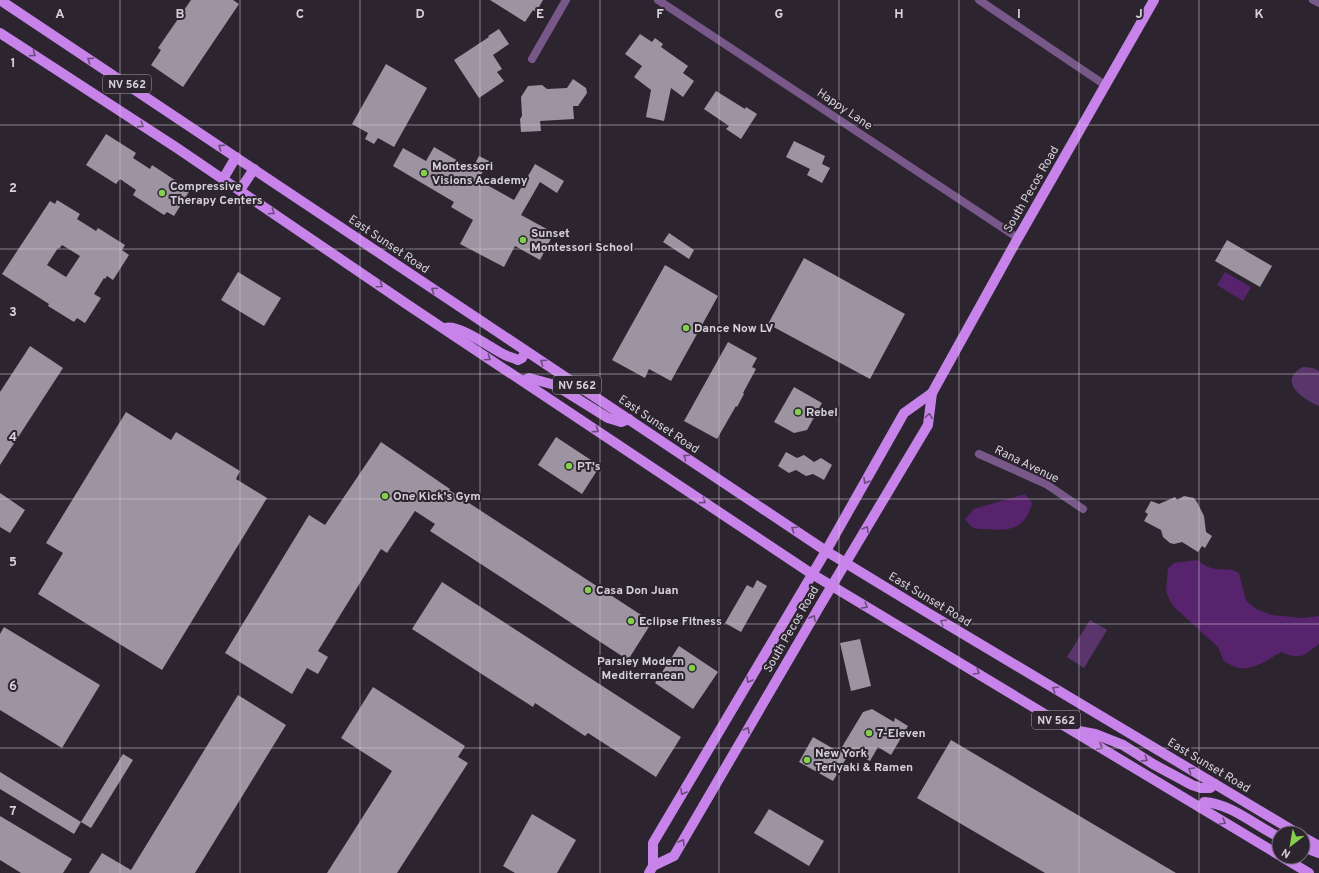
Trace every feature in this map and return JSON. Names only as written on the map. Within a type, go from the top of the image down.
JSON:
[{"type":"main road","name":"East Sunset Road","points":[[0,0],[826,551],[1284,825]]},
{"type":"main road","name":"South Pecos Road","points":[[651,870],[674,856],[928,425],[932,393],[1018,238],[1154,0]]},
{"type":"main road","name":"NV 562","points":[[0,32],[240,190],[812,574],[1271,850]]},
{"type":"main road","points":[[223,179],[236,157]]},
{"type":"main road","points":[[240,190],[254,169]]},
{"type":"main road","points":[[444,328],[449,327],[459,330],[505,355],[518,360],[522,358],[526,351]]},
{"type":"main road","points":[[523,381],[529,378],[549,383],[574,396],[608,418],[621,422],[629,419]]},
{"type":"main road","name":"South Pecos Road","points":[[651,870],[653,844],[826,551],[904,413],[932,393]]},
{"type":"main road","points":[[1071,729],[1095,734],[1123,745],[1153,764],[1192,785],[1201,788],[1210,788],[1215,784]]},
{"type":"main road","points":[[1201,808],[1204,802],[1224,806],[1271,832]]},
{"type":"main road","points":[[1296,865],[1309,873]]},
{"type":"street","points":[[532,58],[566,0]]},
{"type":"street","name":"Happy Lane","points":[[658,0],[1018,238]]},
{"type":"street","points":[[979,0],[1105,85]]},
{"type":"street","points":[[1313,0],[1319,3]]},
{"type":"street","name":"Rana Avenue","points":[[979,454],[1046,484],[1083,509]]},
{"type":"shaded area","points":[[1225,272],[1251,287],[1243,301],[1217,285]]},
{"type":"shaded area","points":[[1303,367],[1313,368],[1319,371],[1319,406],[1300,395],[1292,384],[1292,378],[1295,372]]},
{"type":"shaded area","points":[[1025,494],[1032,503],[1026,518],[1021,523],[1010,529],[977,529],[965,519],[974,509]]},
{"type":"shaded area","points":[[1197,560],[1211,568],[1232,570],[1239,573],[1246,601],[1258,610],[1272,615],[1302,618],[1319,616],[1319,644],[1302,656],[1294,656],[1281,652],[1250,668],[1237,668],[1224,661],[1218,647],[1173,606],[1166,592],[1168,568],[1174,563]]},
{"type":"shaded area","points":[[1090,620],[1107,630],[1084,668],[1067,657]]},
{"type":"building","points":[[191,0],[233,0],[239,4],[183,87],[151,65],[161,50],[158,48]]},
{"type":"building","points":[[490,0],[543,0],[536,12],[533,10],[525,22]]},
{"type":"building","points":[[499,29],[509,44],[493,55],[502,69],[497,72],[504,81],[479,98],[454,60]]},
{"type":"building","points":[[640,34],[652,42],[655,38],[663,44],[661,47],[688,66],[683,73],[694,81],[683,97],[671,88],[664,121],[646,117],[651,90],[634,77],[642,66],[625,54]]},
{"type":"building","points":[[386,64],[427,88],[394,147],[378,138],[374,144],[365,139],[368,133],[352,124]]},
{"type":"building","points":[[573,79],[586,88],[587,93],[578,106],[573,106],[574,119],[540,121],[541,131],[521,132],[521,97],[528,86],[542,85],[547,89],[567,88]]},
{"type":"building","points":[[716,91],[745,109],[746,107],[757,114],[741,139],[726,129],[729,126],[704,109]]},
{"type":"building","points":[[106,134],[136,153],[133,158],[150,169],[152,165],[190,190],[174,216],[167,212],[164,215],[133,195],[136,190],[120,179],[116,184],[86,165]]},
{"type":"building","points":[[794,141],[825,156],[822,164],[830,168],[822,183],[807,175],[810,169],[786,157]]},
{"type":"building","points":[[434,147],[472,169],[479,156],[489,161],[478,180],[514,200],[535,164],[564,181],[557,193],[540,182],[521,215],[554,233],[540,260],[515,246],[504,267],[460,244],[473,220],[451,207],[454,202],[393,166],[403,148],[426,161]]},
{"type":"building","points":[[57,200],[80,214],[77,219],[96,231],[98,228],[125,245],[122,250],[129,255],[113,280],[107,276],[105,279],[104,278],[94,294],[101,298],[85,323],[77,318],[74,322],[2,274],[50,201],[55,204]],"holes":[[[62,245],[80,256],[66,277],[47,265],[58,248],[59,249]]]},
{"type":"building","points":[[669,233],[694,250],[689,259],[663,242]]},
{"type":"building","points":[[1227,240],[1272,266],[1260,287],[1215,261]]},
{"type":"building","points":[[804,258],[905,314],[870,379],[768,324]]},
{"type":"building","name":"Dance Now LV","points":[[665,265],[718,296],[671,381],[649,369],[645,378],[612,360]]},
{"type":"building","points":[[238,272],[281,298],[264,326],[221,300]]},
{"type":"building","points":[[728,342],[757,358],[752,367],[756,369],[737,407],[736,406],[717,439],[684,421]]},
{"type":"building","points":[[30,346],[63,368],[0,465],[0,392]]},
{"type":"building","name":"Rebel","points":[[794,387],[822,403],[807,430],[794,433],[774,422]]},
{"type":"building","points":[[126,412],[171,440],[176,432],[240,471],[236,479],[267,498],[162,670],[38,594],[63,553],[46,543]]},
{"type":"building","name":"PT's","points":[[556,437],[600,466],[582,494],[538,465]]},
{"type":"building","points":[[381,442],[450,489],[449,490],[652,622],[628,660],[430,531],[435,524],[415,511],[387,553],[381,549],[318,651],[328,657],[318,674],[307,668],[292,694],[225,653],[309,515],[325,525]]},
{"type":"building","points":[[786,452],[797,458],[804,455],[814,462],[821,458],[832,465],[824,480],[813,474],[806,476],[796,470],[789,473],[778,466]]},
{"type":"building","points":[[0,493],[25,510],[10,533],[0,527]]},
{"type":"building","points":[[1184,496],[1194,498],[1197,502],[1204,516],[1206,532],[1212,536],[1205,548],[1202,546],[1198,552],[1182,542],[1174,544],[1170,543],[1163,537],[1161,530],[1144,521],[1148,514],[1145,512],[1151,501],[1159,504],[1175,497],[1177,500]]},
{"type":"building","points":[[757,580],[767,586],[741,632],[725,623],[747,585],[753,588]]},
{"type":"building","points":[[442,582],[681,737],[656,777],[588,733],[585,736],[535,703],[533,707],[412,629]]},
{"type":"building","points":[[4,627],[100,685],[62,748],[0,710],[0,634]]},
{"type":"building","points":[[860,639],[871,686],[851,691],[840,643]]},
{"type":"building","points":[[679,646],[718,672],[693,709],[655,683]]},
{"type":"building","points":[[373,687],[465,746],[458,757],[468,763],[397,873],[327,873],[392,771],[341,738]]},
{"type":"building","points":[[238,695],[286,725],[195,873],[89,873],[102,853],[131,870]]},
{"type":"building","points":[[872,709],[894,722],[895,718],[908,726],[891,755],[878,747],[870,761],[851,750],[833,781],[799,762],[813,737],[839,752],[863,712]]},
{"type":"building","points":[[951,740],[1176,873],[1045,873],[917,798]]},
{"type":"building","points":[[123,754],[133,760],[91,828],[81,822]]},
{"type":"building","points":[[0,772],[81,822],[74,834],[0,789]]},
{"type":"building","points":[[769,809],[824,841],[809,866],[754,833]]},
{"type":"building","points":[[532,814],[576,840],[557,873],[515,873],[503,866]]},
{"type":"building","points":[[0,816],[72,859],[63,873],[21,873],[0,860]]},
{"type":"place","name":"Montessori Visions Academy","points":[[424,173]]},
{"type":"place","name":"Compressive Therapy Centers","points":[[162,193]]},
{"type":"place","name":"Sunset Montessori School","points":[[523,240]]},
{"type":"place","name":"Dance Now LV","points":[[686,328]]},
{"type":"place","name":"Rebel","points":[[798,412]]},
{"type":"place","name":"PT's","points":[[569,466]]},
{"type":"place","name":"One Kick's Gym","points":[[385,496]]},
{"type":"place","name":"Casa Don Juan","points":[[588,590]]},
{"type":"place","name":"Eclipse Fitness","points":[[631,621]]},
{"type":"place","name":"Parsley Modern Mediterranean","points":[[692,668]]},
{"type":"place","name":"7-Eleven","points":[[869,733]]},
{"type":"place","name":"New York Teriyaki & Ramen","points":[[807,760]]}]
